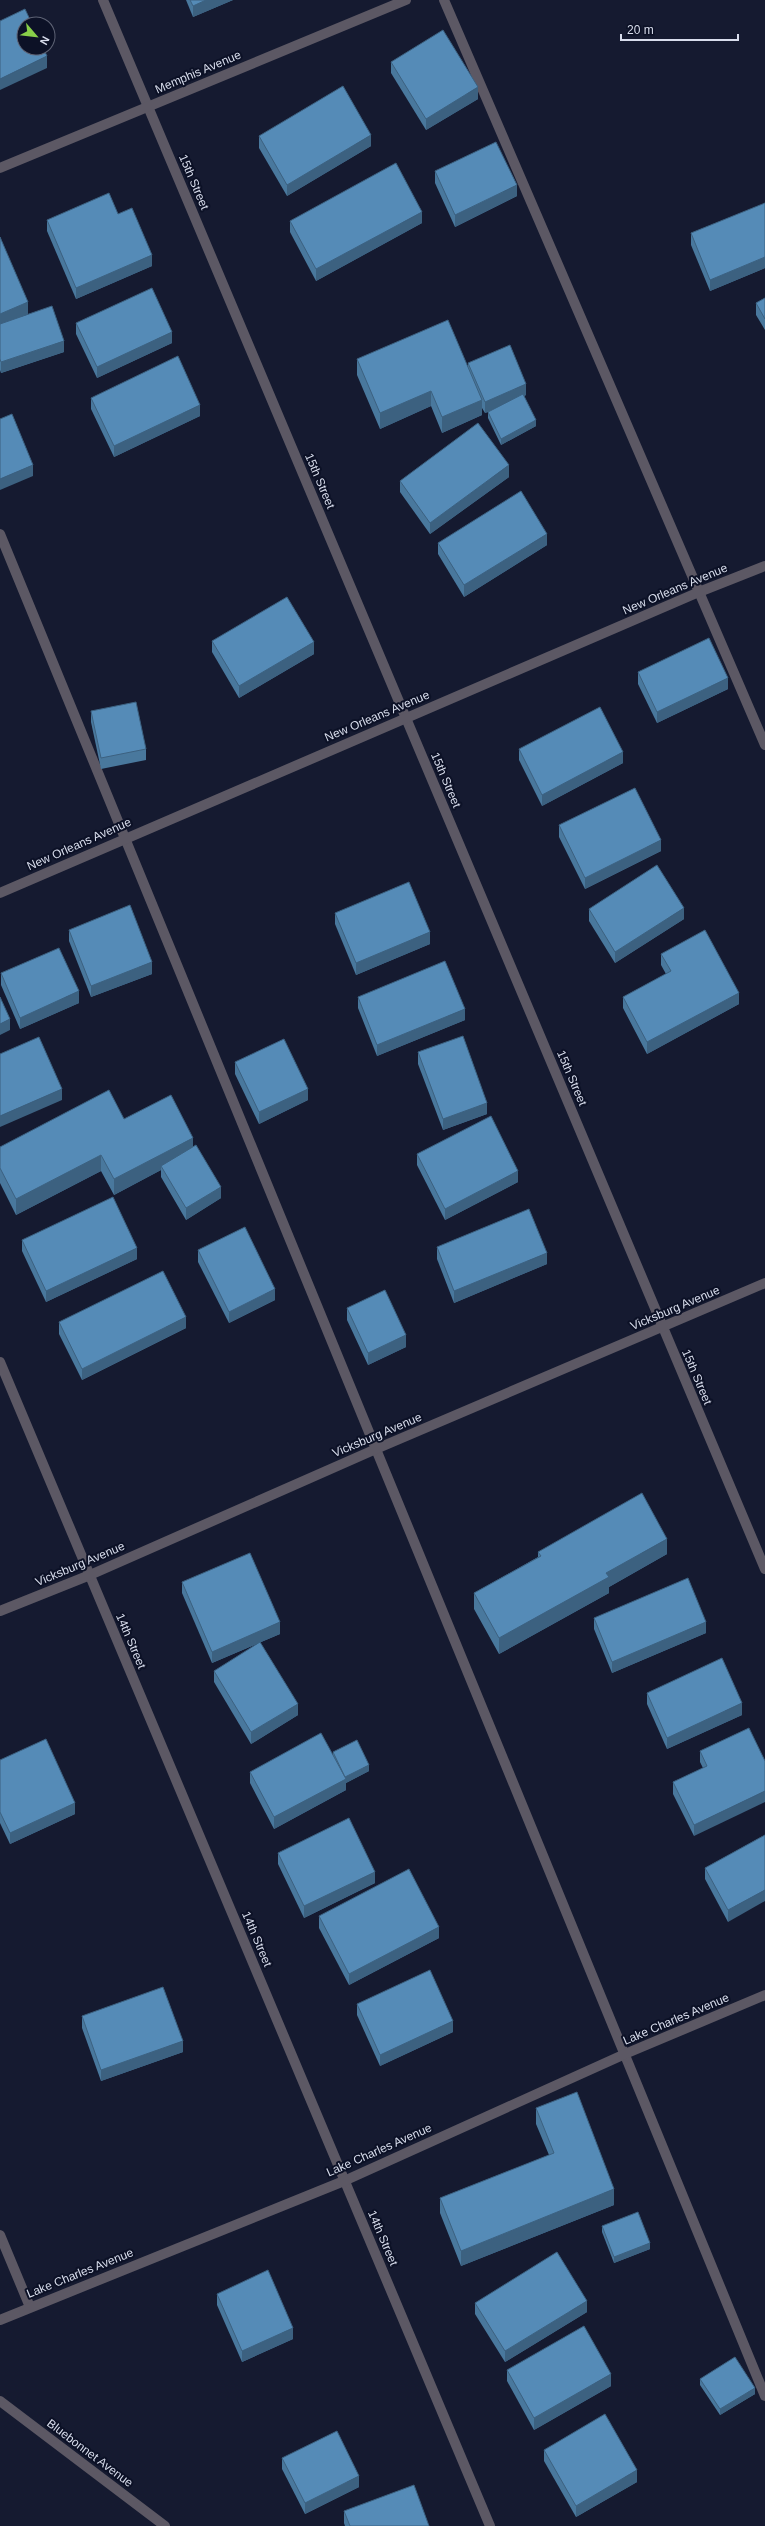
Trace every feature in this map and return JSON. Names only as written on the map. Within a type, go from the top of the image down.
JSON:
[{"type":"street","name":"15th Street","points":[[103,0],[662,1328],[765,1569]]},
{"type":"street","name":"Memphis Avenue","points":[[0,168],[406,0]]},
{"type":"street","points":[[444,0],[765,745]]},
{"type":"street","points":[[0,534],[765,2396]]},
{"type":"street","name":"New Orleans Avenue","points":[[0,893],[699,592],[765,566]]},
{"type":"street","name":"Vicksburg Avenue","points":[[0,1611],[90,1575],[376,1449],[765,1283]]},
{"type":"street","name":"14th Street","points":[[0,1362],[490,2526]]},
{"type":"street","name":"Lake Charles Avenue","points":[[0,2320],[344,2181],[625,2054],[765,1995]]},
{"type":"street","points":[[0,2235],[30,2307]]},
{"type":"street","name":"Bluebonnet Avenue","points":[[0,2401],[165,2526]]},
{"type":"building","points":[[190,0],[206,0],[193,6]]},
{"type":"building","points":[[25,9],[28,16],[16,16],[16,56],[47,56],[0,79],[0,21]]},
{"type":"building","points":[[443,30],[478,87],[426,119],[391,62]]},
{"type":"building","points":[[343,86],[371,135],[287,185],[259,136]]},
{"type":"building","points":[[496,142],[517,185],[455,215],[435,171]]},
{"type":"building","points":[[396,163],[422,212],[316,269],[290,221]]},
{"type":"building","points":[[109,193],[118,214],[132,208],[152,255],[76,288],[47,220]]},
{"type":"building","points":[[765,203],[765,257],[710,280],[691,233]]},
{"type":"building","points":[[0,237],[28,302],[0,314]]},
{"type":"building","points":[[152,288],[172,332],[97,367],[76,323]]},
{"type":"building","points":[[765,298],[765,319],[756,303]]},
{"type":"building","points":[[52,306],[64,341],[1,362],[0,324]]},
{"type":"building","points":[[448,320],[482,400],[442,417],[431,391],[380,413],[357,359]]},
{"type":"building","points":[[510,345],[526,384],[485,402],[468,363]]},
{"type":"building","points":[[178,356],[200,405],[114,446],[91,398]]},
{"type":"building","points":[[523,394],[536,420],[501,439],[488,412]]},
{"type":"building","points":[[12,414],[33,465],[0,479],[0,419]]},
{"type":"building","points":[[478,423],[509,465],[430,523],[400,481]]},
{"type":"building","points":[[521,491],[547,534],[464,585],[438,543]]},
{"type":"building","points":[[287,597],[314,642],[239,686],[212,641]]},
{"type":"building","points":[[709,638],[728,678],[657,712],[638,672]]},
{"type":"building","points":[[136,702],[146,749],[101,758],[91,711]]},
{"type":"building","points":[[600,707],[623,752],[542,795],[519,749]]},
{"type":"building","points":[[635,788],[661,840],[585,878],[559,825]]},
{"type":"building","points":[[657,865],[684,908],[615,952],[589,909]]},
{"type":"building","points":[[409,882],[430,932],[356,963],[335,913]]},
{"type":"building","points":[[130,905],[152,962],[91,986],[69,930]]},
{"type":"building","points":[[705,930],[739,993],[647,1042],[623,997],[671,971],[661,954]]},
{"type":"building","points":[[59,948],[79,991],[20,1018],[1,973]]},
{"type":"building","points":[[445,961],[465,1009],[377,1045],[358,997]]},
{"type":"building","points":[[0,997],[10,1019],[0,1024]]},
{"type":"building","points":[[463,1036],[487,1103],[443,1119],[418,1052]]},
{"type":"building","points":[[39,1037],[62,1089],[0,1116],[0,1054]]},
{"type":"building","points":[[284,1039],[308,1089],[259,1112],[235,1062]]},
{"type":"building","points":[[109,1090],[124,1119],[171,1095],[193,1138],[114,1179],[101,1155],[16,1199],[0,1168],[0,1147]]},
{"type":"building","points":[[491,1116],[518,1171],[445,1209],[417,1154]]},
{"type":"building","points":[[196,1145],[221,1187],[186,1208],[161,1166]]},
{"type":"building","points":[[113,1197],[137,1248],[46,1291],[22,1240]]},
{"type":"building","points":[[529,1209],[547,1253],[454,1291],[437,1247]]},
{"type":"building","points":[[245,1227],[275,1289],[229,1312],[198,1250]]},
{"type":"building","points":[[163,1271],[186,1317],[82,1369],[59,1322]]},
{"type":"building","points":[[385,1290],[406,1335],[368,1353],[347,1308]]},
{"type":"building","points":[[642,1493],[667,1539],[606,1573],[609,1577],[499,1638],[474,1593],[541,1556],[538,1552]]},
{"type":"building","points":[[250,1553],[280,1622],[212,1652],[182,1582]]},
{"type":"building","points":[[688,1578],[706,1622],[612,1662],[594,1618]]},
{"type":"building","points":[[260,1642],[298,1704],[251,1732],[214,1671]]},
{"type":"building","points":[[722,1658],[742,1703],[667,1738],[647,1693]]},
{"type":"building","points":[[749,1728],[765,1761],[765,1791],[694,1825],[673,1782],[707,1766],[700,1751]]},
{"type":"building","points":[[321,1733],[346,1779],[274,1817],[250,1772]]},
{"type":"building","points":[[46,1739],[75,1803],[10,1833],[0,1812],[0,1760]]},
{"type":"building","points":[[357,1740],[369,1765],[345,1777],[333,1752]]},
{"type":"building","points":[[349,1818],[375,1872],[304,1906],[278,1853]]},
{"type":"building","points":[[765,1835],[765,1890],[728,1910],[705,1868]]},
{"type":"building","points":[[409,1869],[439,1927],[349,1974],[319,1916]]},
{"type":"building","points":[[430,1970],[453,2021],[380,2055],[357,2004]]},
{"type":"building","points":[[163,1987],[183,2041],[101,2070],[82,2016]]},
{"type":"building","points":[[577,2092],[614,2189],[461,2251],[440,2198],[554,2153],[536,2108]]},
{"type":"building","points":[[638,2212],[650,2243],[614,2257],[602,2226]]},
{"type":"building","points":[[557,2252],[587,2301],[505,2351],[475,2303]]},
{"type":"building","points":[[268,2270],[293,2328],[242,2351],[217,2294]]},
{"type":"building","points":[[584,2326],[611,2374],[534,2418],[507,2370]]},
{"type":"building","points":[[735,2357],[755,2388],[720,2409],[700,2379]]},
{"type":"building","points":[[605,2414],[637,2470],[576,2506],[544,2450]]},
{"type":"building","points":[[337,2431],[359,2476],[305,2503],[282,2458]]},
{"type":"building","points":[[414,2485],[429,2526],[350,2526],[344,2511]]}]
